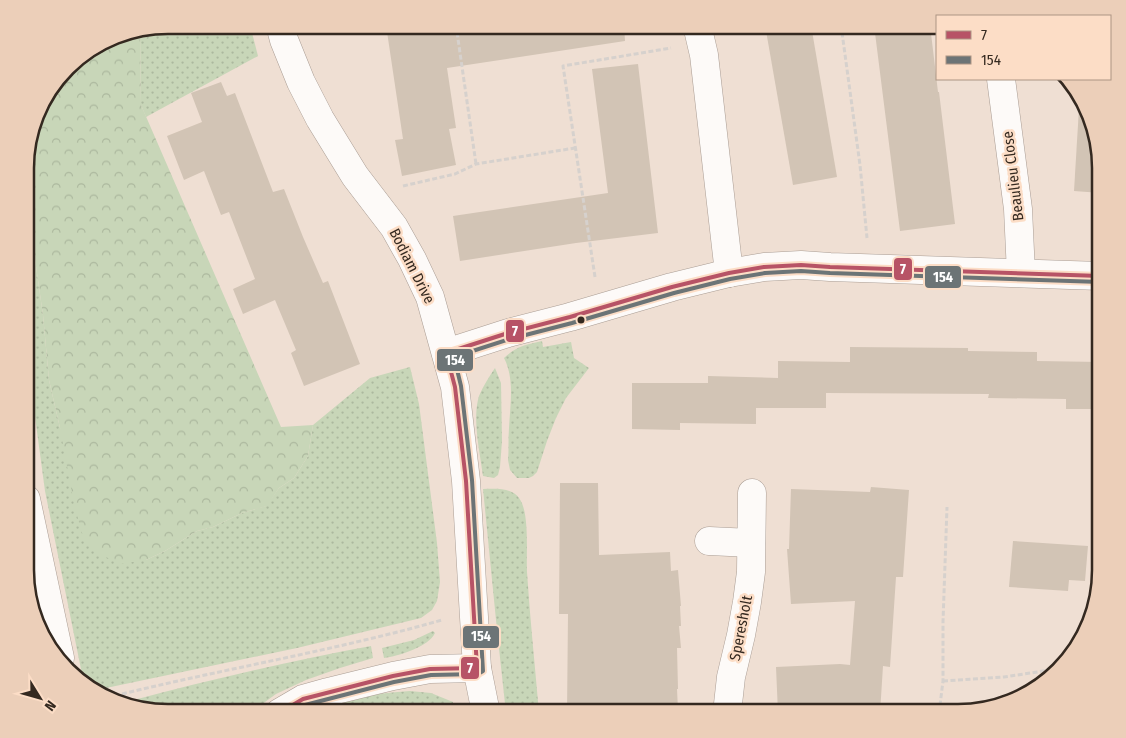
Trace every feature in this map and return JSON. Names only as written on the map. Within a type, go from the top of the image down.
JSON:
[{"type":"street","name":"Bodiam Drive","points":[[282,34],[301,82],[320,119],[355,176],[394,228],[430,297],[455,387],[466,481],[477,668],[484,704]]},
{"type":"street","points":[[699,34],[705,64],[729,273]]},
{"type":"street","name":"Beaulieu Close","points":[[1001,80],[1018,209],[1021,273]]},
{"type":"street","points":[[446,353],[508,333],[672,287],[729,273],[764,267],[801,265],[1092,276]]},
{"type":"street","name":"Speresholt","points":[[728,704],[731,677],[747,602],[751,572],[752,493]]},
{"type":"street","points":[[34,536],[58,647]]},
{"type":"street","points":[[709,541],[751,542]]},
{"type":"street","points":[[295,704],[304,699],[328,692],[393,676],[430,669],[477,668]]},
{"type":"path","points":[[457,34],[476,164]]},
{"type":"path","points":[[600,308],[563,66],[699,34]]},
{"type":"path","points":[[842,34],[860,165],[871,268]]},
{"type":"path","points":[[368,194],[455,174],[476,164],[575,148]]},
{"type":"path","points":[[940,704],[944,681],[943,622],[947,507]]},
{"type":"path","points":[[122,694],[375,638],[474,611]]},
{"type":"path","points":[[944,681],[1004,678],[1047,671]]},
{"type":"green space","points":[[168,34],[252,34],[258,56],[146,117],[141,105],[140,37]]},
{"type":"green space","points":[[140,37],[141,105],[281,427],[313,425],[308,456],[294,478],[279,488],[267,506],[242,513],[213,527],[197,531],[165,551],[146,560],[120,564],[92,550],[84,540],[74,504],[49,380],[43,315],[34,252],[34,168],[36,142],[41,125],[56,93],[79,67],[93,56],[117,44]]},
{"type":"green space","points":[[34,252],[43,315],[49,380],[60,428],[146,560],[165,551],[197,531],[213,527],[242,513],[266,506],[279,488],[294,478],[308,456],[313,425],[370,378],[410,367],[419,404],[437,543],[440,582],[437,601],[432,610],[421,618],[297,648],[106,689],[82,673],[45,491],[34,409]]},
{"type":"green space","points":[[542,341],[543,347],[571,342],[574,358],[589,368],[566,398],[556,418],[537,472],[529,478],[517,478],[510,470],[508,460],[511,384],[504,358],[513,351]]},
{"type":"green space","points":[[495,368],[501,383],[502,441],[500,467],[498,475],[494,478],[483,476],[476,415],[479,396]]},
{"type":"green space","points":[[483,489],[502,489],[516,494],[525,513],[528,590],[538,704],[505,704]]},
{"type":"green space","points":[[433,631],[435,633],[432,638],[420,647],[384,658],[382,648],[414,640]]},
{"type":"green space","points":[[371,646],[373,658],[306,680],[276,694],[262,704],[168,704],[134,700],[250,671]]},
{"type":"green space","points":[[410,691],[431,693],[453,702],[453,704],[334,704],[359,697]]},
{"type":"building","points":[[387,34],[625,34],[625,41],[447,68],[456,128],[449,129],[456,165],[402,176],[395,140],[403,139]]},
{"type":"building","points":[[767,34],[813,34],[837,177],[793,185]]},
{"type":"building","points":[[875,34],[931,34],[955,224],[900,231]]},
{"type":"building","points":[[638,64],[658,233],[576,243],[460,261],[453,216],[608,193],[592,69]]},
{"type":"building","points":[[221,82],[227,96],[235,93],[273,192],[284,189],[323,283],[328,281],[360,364],[304,386],[291,353],[296,350],[275,300],[243,314],[233,289],[255,279],[229,212],[221,215],[204,171],[184,180],[167,136],[202,122],[191,93]]},
{"type":"building","points":[[1079,111],[1088,133],[1091,150],[1092,192],[1074,191]]},
{"type":"building","points":[[850,347],[968,348],[968,351],[1037,352],[1037,361],[1092,362],[1092,409],[1066,409],[1066,399],[988,398],[989,394],[826,393],[826,408],[756,408],[756,424],[680,423],[680,430],[632,429],[632,383],[708,383],[708,376],[778,378],[778,361],[850,362]]},
{"type":"building","points":[[560,483],[598,483],[599,555],[670,552],[671,571],[678,570],[681,606],[681,626],[679,626],[681,648],[677,648],[678,704],[567,704],[568,614],[559,614]]},
{"type":"building","points":[[871,487],[909,490],[903,577],[896,577],[890,667],[883,666],[881,704],[778,704],[776,667],[850,665],[855,601],[791,604],[787,549],[789,549],[791,489],[870,492]]},
{"type":"building","points":[[1013,541],[1088,546],[1085,581],[1069,580],[1068,591],[1009,587]]},
{"type":"transit line","name":"7","points":[[294,704],[303,699],[393,676],[430,669],[477,668],[466,481],[455,387],[446,353],[508,333],[672,287],[729,273],[764,267],[801,265],[1092,276]]},
{"type":"transit line","name":"154","points":[[309,704],[394,682],[431,675],[478,674],[483,671],[472,480],[461,386],[454,357],[510,339],[674,293],[730,279],[765,273],[801,271],[1092,282]]}]
